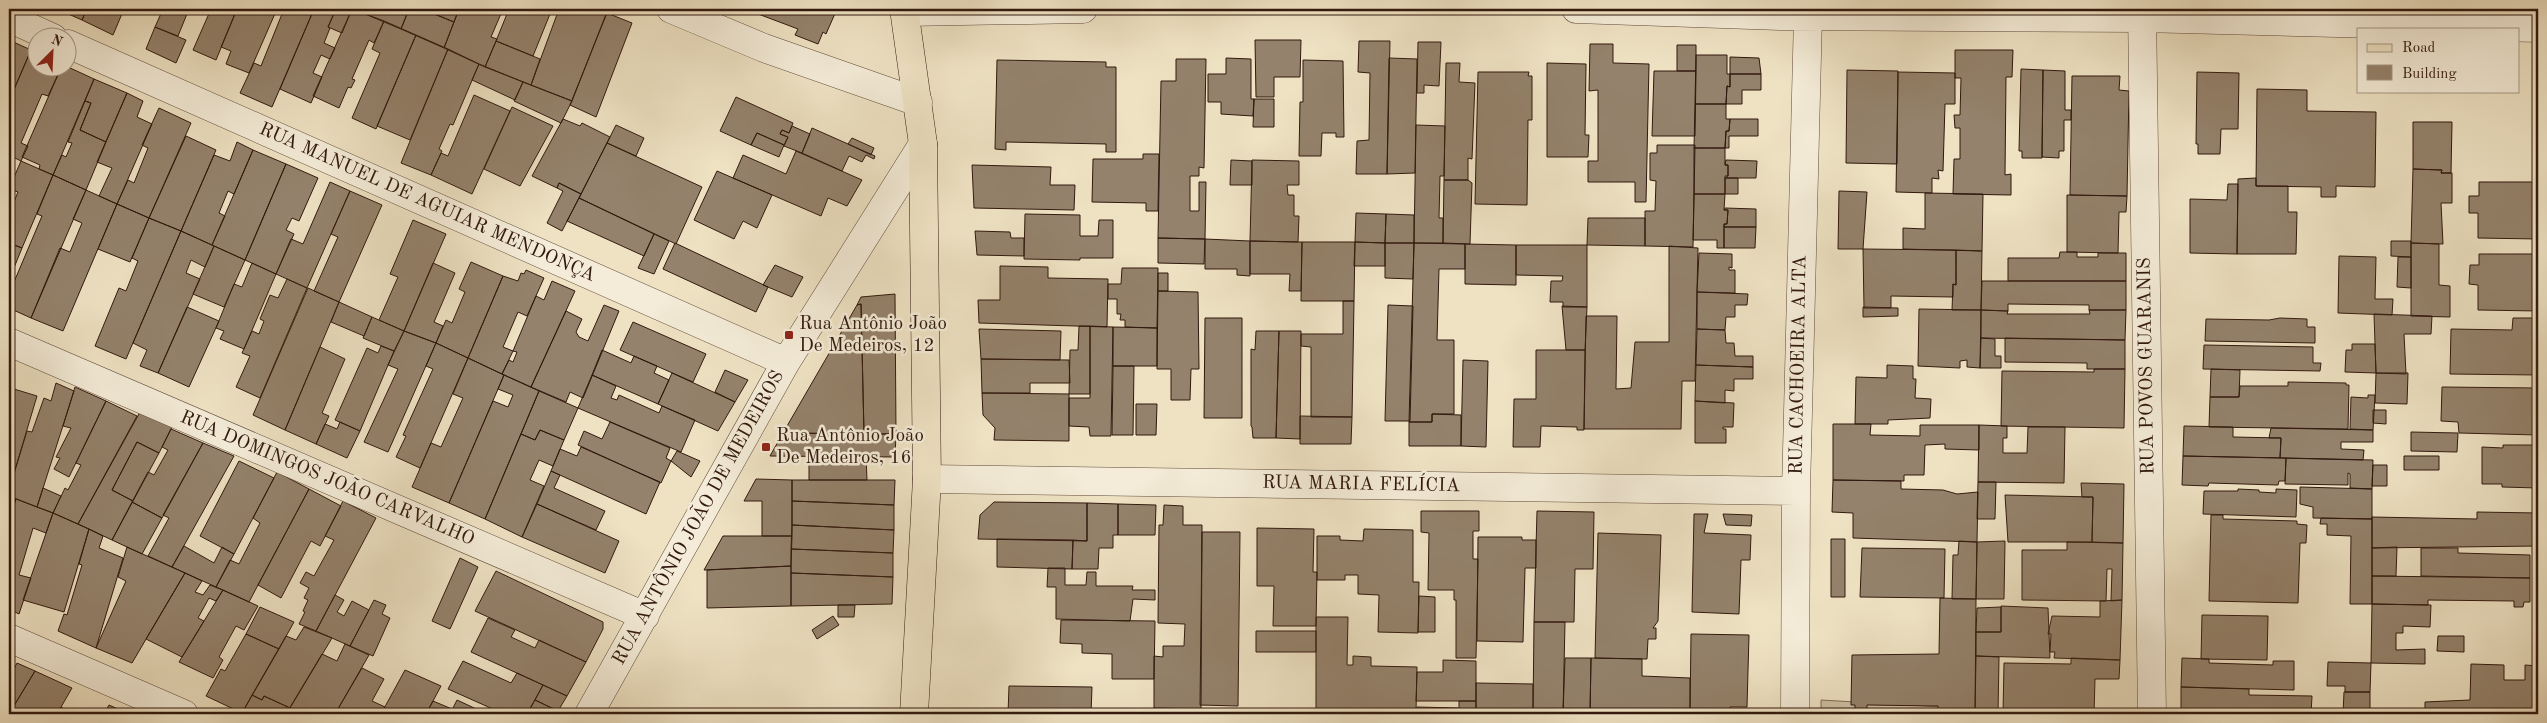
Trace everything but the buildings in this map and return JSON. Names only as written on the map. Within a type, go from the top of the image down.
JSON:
[{"type":"main road","points":[[905,10],[923,144],[927,479],[914,714]]},
{"type":"street","points":[[671,9],[764,48],[918,102]]},
{"type":"street","points":[[905,10],[1083,9]]},
{"type":"street","points":[[1576,9],[1781,12],[1808,16],[2142,13],[2538,28]]},
{"type":"street","name":"RUA POVOS GUARANIS","points":[[2142,13],[2152,714]]},
{"type":"street","name":"RUA CACHOEIRA ALTA","points":[[1795,714],[1796,491],[1808,16]]},
{"type":"street","points":[[9,18],[31,28]]},
{"type":"street","name":"RUA MANUEL DE AGUIAR MENDONÇA","points":[[78,48],[786,362]]},
{"type":"street","name":"RUA ANTÔNIO JOÃO DE MEDEIROS","points":[[589,714],[646,616],[786,362],[923,144]]},
{"type":"street","name":"RUA DOMINGOS JOÃO CARVALHO","points":[[9,342],[646,616]]},
{"type":"street","name":"RUA MARIA FELÍCIA","points":[[927,479],[1796,491]]},
{"type":"street","points":[[9,638],[184,714]]},
{"type":"shaded area","points":[[1821,700],[2062,714],[1821,714]]},
{"type":"place","name":"Rua Antônio João De Medeiros, 12","points":[[789,335]]},
{"type":"place","name":"Rua Antônio João De Medeiros, 16","points":[[766,447]]}]
